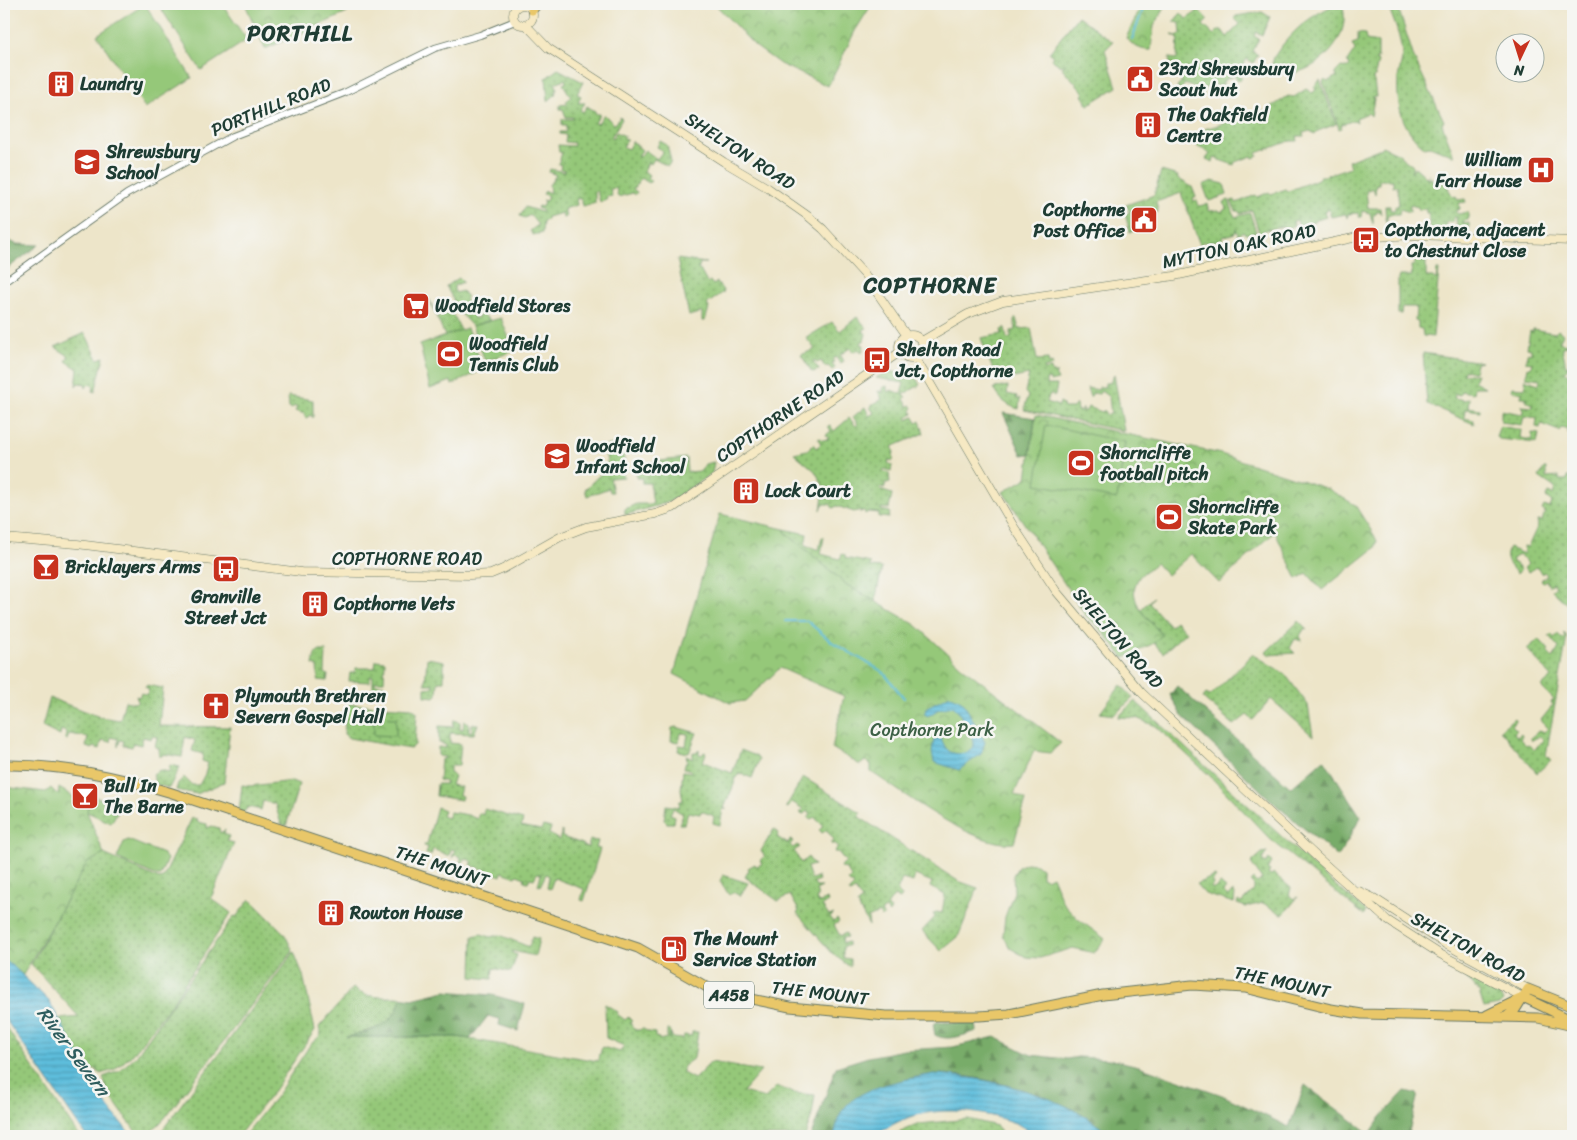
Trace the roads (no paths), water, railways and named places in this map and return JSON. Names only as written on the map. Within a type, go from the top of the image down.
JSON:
[{"type":"main road","points":[[515,6],[534,7],[533,18],[526,25],[515,21],[515,6]]},
{"type":"main road","name":"SHELTON ROAD","points":[[526,25],[548,48],[724,162],[768,188],[823,228],[864,274],[907,336]]},
{"type":"main road","name":"MYTTON OAK ROAD","points":[[922,341],[968,314],[1003,301],[1174,276],[1353,238],[1426,235],[1573,241]]},
{"type":"main road","points":[[907,336],[917,336],[922,341],[923,349],[916,359],[907,358],[900,352],[900,345],[907,336]]},
{"type":"main road","name":"COPTHORNE ROAD","points":[[4,538],[77,544],[301,572],[491,574],[560,537],[586,527],[655,514],[673,508],[900,352]]},
{"type":"main road","name":"SHELTON ROAD","points":[[916,359],[1014,527],[1056,591],[1141,692],[1317,857],[1355,889],[1374,898],[1445,944],[1573,1021]]},
{"type":"main road","name":"THE MOUNT","points":[[4,765],[69,768],[141,784],[202,802],[638,948],[714,991],[790,1007],[878,1016],[979,1016],[1009,1014],[1103,995],[1192,985],[1245,988],[1330,1009],[1362,1014],[1548,1019],[1573,1026]]},
{"type":"main road","points":[[1506,1017],[1515,1010],[1526,993],[1573,1007]]},
{"type":"main road","name":"THE MOUNT","points":[[1487,1016],[1526,993]]},
{"type":"street","name":"PORTHILL ROAD","points":[[4,282],[127,194],[233,136],[344,93],[435,48],[488,32],[515,21]]},
{"type":"water","points":[[950,695],[963,702],[985,742],[981,754],[959,770],[934,762],[932,752],[934,739],[941,738],[943,744],[952,753],[960,754],[972,750],[974,747],[973,740],[965,728],[959,713],[953,706],[939,709],[928,716],[924,714],[927,707]]},
{"type":"water","name":"River Severn","points":[[4,960],[14,967],[49,1001],[108,1107],[132,1136],[86,1136],[4,1017]]},
{"type":"water","points":[[934,1074],[990,1081],[1048,1098],[1081,1114],[1112,1136],[1046,1137],[1036,1135],[1018,1124],[998,1118],[962,1111],[944,1111],[908,1118],[891,1125],[876,1136],[834,1136],[839,1117],[846,1106],[855,1098],[880,1086]]},
{"type":"waterway","points":[[1132,39],[1145,4]]},
{"type":"waterway","points":[[785,621],[807,621],[832,642],[883,672],[904,698]]},
{"type":"place","name":"23rd Shrewsbury Scout hut","points":[[1140,79]]},
{"type":"place","name":"Laundry","points":[[61,84]]},
{"type":"place","name":"The Oakfield Centre","points":[[1148,125]]},
{"type":"place","name":"Shrewsbury School","points":[[87,162]]},
{"type":"place","name":"William Farr House","points":[[1541,170]]},
{"type":"place","name":"Copthorne Post Office","points":[[1144,220]]},
{"type":"place","name":"Copthorne, adjacent to Chestnut Close","points":[[1366,240]]},
{"type":"place","name":"Woodfield Stores","points":[[416,306]]},
{"type":"place","name":"Woodfield Tennis Club","points":[[450,354]]},
{"type":"place","name":"Shelton Road Jct, Copthorne","points":[[877,360]]},
{"type":"place","name":"Woodfield Infant School","points":[[557,456]]},
{"type":"place","name":"Shorncliffe football pitch","points":[[1081,463]]},
{"type":"place","name":"Lock Court","points":[[746,491]]},
{"type":"place","name":"Shorncliffe Skate Park","points":[[1169,517]]},
{"type":"place","name":"Bricklayers Arms","points":[[46,567]]},
{"type":"place","name":"Granville Street Jct","points":[[226,569]]},
{"type":"place","name":"Copthorne Vets","points":[[315,604]]},
{"type":"place","name":"Plymouth Brethren Severn Gospel Hall","points":[[216,706]]},
{"type":"place","name":"Bull In The Barne","points":[[85,796]]},
{"type":"place","name":"Rowton House","points":[[331,913]]},
{"type":"place","name":"The Mount Service Station","points":[[674,949]]},
{"type":"district","name":"PORTHILL","points":[[300,33]]},
{"type":"district","name":"COPTHORNE","points":[[930,285]]},
{"type":"park label","name":"Copthorne Park","points":[[932,730]]}]
